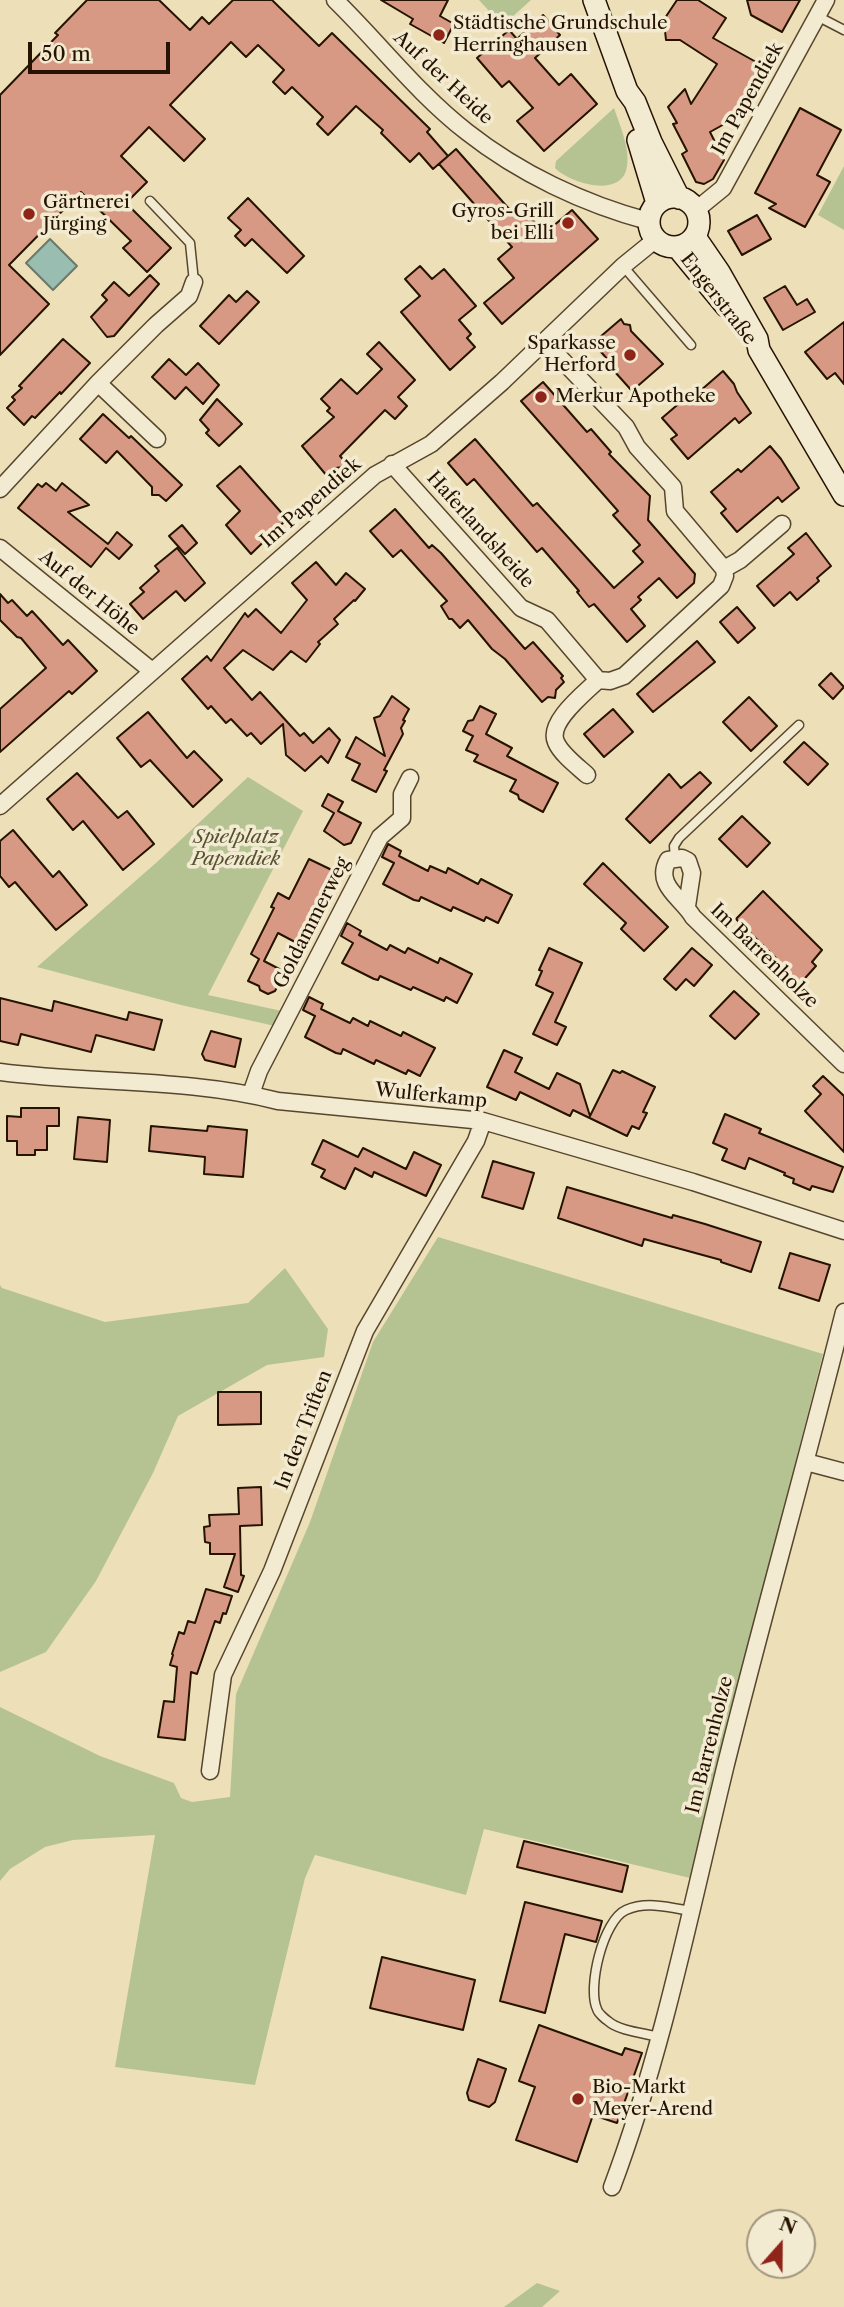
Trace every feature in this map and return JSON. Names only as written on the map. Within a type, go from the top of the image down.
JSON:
[{"type":"main road","points":[[594,0],[627,91],[635,102],[650,142],[688,204],[699,228],[687,242],[670,248],[654,221],[626,104],[627,91]]},
{"type":"main road","points":[[654,221],[664,199],[688,204]]},
{"type":"main road","name":"Engerstraße","points":[[687,242],[748,344],[758,350],[844,495]]},
{"type":"street","name":"Auf der Heide","points":[[335,0],[465,131],[507,161],[573,194],[625,215],[654,221]]},
{"type":"street","name":"Im Papendiek","points":[[688,204],[723,188],[826,0]]},
{"type":"street","name":"Im Papendiek","points":[[0,806],[375,475],[431,444],[623,266],[654,221]]},
{"type":"street","points":[[0,489],[98,383],[156,325],[190,296],[194,282]]},
{"type":"street","points":[[544,341],[626,427],[637,447],[673,487],[675,511],[724,569],[725,576],[721,586],[624,676],[610,681],[598,680],[556,723],[556,744],[587,775]]},
{"type":"street","points":[[98,383],[158,439]]},
{"type":"street","name":"Haferlandsheide","points":[[392,464],[522,608],[547,620],[598,680]]},
{"type":"street","points":[[724,569],[740,561],[782,524]]},
{"type":"street","name":"Auf der Höhe","points":[[0,548],[152,671]]},
{"type":"street","name":"Goldammerweg","points":[[251,1094],[259,1071],[380,836],[402,818],[402,794],[410,778]]},
{"type":"street","name":"Im Barrenholze","points":[[687,906],[691,873],[688,861],[675,858],[668,860],[664,867],[664,876],[669,890],[687,906],[693,917],[844,1064]]},
{"type":"street","name":"Wulferkamp","points":[[0,1072],[171,1085],[251,1094],[278,1101],[483,1121],[693,1182],[844,1231]]},
{"type":"street","name":"In den Triften","points":[[211,1770],[223,1675],[272,1571],[365,1331],[476,1141],[483,1121]]},
{"type":"street","name":"Im Barrenholze","points":[[612,2186],[631,2135],[660,2037],[741,1705],[844,1312]]},
{"type":"street","points":[[806,1462],[844,1472]]},
{"type":"lane","points":[[817,16],[844,30]]},
{"type":"lane","points":[[150,201],[190,243],[194,282]]},
{"type":"lane","points":[[623,266],[691,345]]},
{"type":"lane","points":[[675,858],[674,846],[679,838],[799,725]]},
{"type":"lane","points":[[660,2037],[609,2023],[596,2009],[594,1987],[599,1953],[610,1923],[623,1911],[644,1905],[690,1912]]},
{"type":"green space","points":[[479,0],[531,0],[511,18],[505,14],[495,23],[485,13],[488,10]]},
{"type":"green space","points":[[614,108],[628,156],[626,171],[621,179],[613,184],[592,185],[570,178],[555,168],[556,161]]},
{"type":"green space","points":[[844,166],[844,230],[818,215]]},
{"type":"green space","name":"Spielplatz Papendiek","points":[[248,777],[303,811],[208,995],[282,1011],[275,1026],[181,1005],[37,967],[157,862]]},
{"type":"green space","points":[[438,1237],[823,1354],[690,1878],[484,1829],[466,1895],[315,1855],[305,1878],[255,2085],[115,2067],[155,1835],[73,1840],[45,1847],[10,1869],[0,1881],[0,1707],[100,1756],[174,1783],[181,1798],[192,1802],[230,1797],[236,1694],[310,1522],[373,1342]]},
{"type":"green space","points":[[285,1268],[328,1329],[324,1357],[267,1365],[178,1416],[153,1473],[96,1581],[46,1652],[0,1672],[0,1285],[2,1288],[105,1322],[248,1303]]},
{"type":"green space","points":[[537,2283],[560,2291],[542,2307],[504,2307]]},
{"type":"water","points":[[50,239],[77,266],[53,290],[26,263]]},
{"type":"building","name":"Gärtnerei Jürging","points":[[87,0],[159,0],[190,30],[202,17],[209,24],[233,0],[272,0],[319,46],[332,33],[430,129],[427,132],[448,156],[433,169],[419,153],[410,162],[381,133],[383,130],[356,106],[328,135],[317,124],[323,117],[292,87],[285,94],[273,82],[284,70],[258,45],[246,57],[231,42],[170,105],[205,139],[184,161],[149,127],[121,156],[147,182],[126,203],[171,248],[147,272],[123,248],[131,241],[81,192],[9,265],[49,304],[0,355],[0,95],[58,35],[55,33]]},
{"type":"building","points":[[381,0],[448,0],[440,16],[454,24],[444,43],[410,24],[413,19]]},
{"type":"building","points":[[677,0],[698,0],[726,18],[713,38],[765,67],[744,105],[746,112],[710,132],[724,160],[713,179],[704,184],[696,182],[682,154],[687,151],[673,124],[677,123],[668,107],[685,89],[691,104],[717,64],[680,40],[666,40],[665,31],[659,27]]},
{"type":"building","points":[[747,0],[800,0],[782,32],[751,15]]},
{"type":"building","points":[[543,15],[560,35],[535,58],[559,85],[571,74],[597,104],[544,151],[517,121],[533,108],[509,81],[502,87],[477,58],[509,30],[517,39]]},
{"type":"building","points":[[800,108],[841,130],[817,175],[830,182],[805,227],[769,208],[776,204],[755,193]]},
{"type":"building","points":[[456,149],[518,219],[525,212],[545,233],[572,210],[598,239],[502,324],[484,303],[514,278],[498,259],[512,247],[439,164]]},
{"type":"building","points":[[248,198],[304,256],[287,273],[252,239],[245,246],[235,236],[241,230],[228,218]]},
{"type":"building","points":[[757,215],[771,239],[742,255],[728,231]]},
{"type":"building","points":[[420,266],[432,279],[444,269],[476,306],[459,320],[471,334],[467,338],[475,347],[450,370],[401,312],[420,296],[405,279]]},
{"type":"building","points":[[150,275],[159,284],[114,336],[107,337],[91,317],[107,300],[102,295],[114,282],[129,296]]},
{"type":"building","points":[[785,286],[797,305],[807,299],[815,312],[783,330],[764,298]]},
{"type":"building","points":[[247,291],[259,302],[219,344],[200,326],[229,295],[236,302]]},
{"type":"building","name":"Sparkasse Herford","points":[[621,319],[624,324],[630,325],[631,331],[663,364],[632,391],[593,343]]},
{"type":"building","points":[[844,322],[844,384],[835,373],[827,379],[805,352]]},
{"type":"building","points":[[63,339],[90,363],[61,394],[60,392],[35,418],[32,416],[24,425],[7,408],[15,400],[12,397],[22,388],[19,386]]},
{"type":"building","points":[[379,342],[415,380],[398,397],[407,406],[395,419],[385,410],[340,456],[349,466],[336,468],[327,476],[302,446],[334,417],[327,411],[330,408],[321,399],[341,379],[357,394],[382,369],[367,354]]},
{"type":"building","points":[[169,359],[186,375],[198,363],[219,385],[203,404],[186,387],[175,399],[152,377]]},
{"type":"building","points":[[723,371],[751,413],[739,423],[735,418],[688,459],[671,439],[677,435],[662,418],[689,395],[692,398]]},
{"type":"building","points":[[543,382],[587,432],[591,429],[611,452],[609,454],[650,496],[648,520],[695,574],[694,583],[677,598],[659,578],[638,597],[641,600],[631,609],[645,626],[627,642],[594,604],[589,607],[577,592],[579,591],[542,548],[537,552],[474,479],[467,485],[448,463],[475,439],[533,506],[537,503],[614,588],[643,562],[633,551],[640,545],[613,515],[618,511],[521,401]]},
{"type":"building","points":[[217,399],[242,424],[219,446],[206,433],[209,430],[200,420]]},
{"type":"building","points":[[103,414],[129,438],[131,436],[182,485],[166,501],[159,495],[152,495],[152,487],[117,451],[106,463],[80,439]]},
{"type":"building","points":[[770,446],[799,488],[782,502],[778,497],[737,532],[721,513],[726,509],[711,492],[738,469],[741,472]]},
{"type":"building","points":[[240,466],[287,519],[251,554],[226,525],[240,511],[217,486]]},
{"type":"building","points":[[46,483],[56,491],[62,483],[89,505],[68,512],[108,544],[117,532],[132,545],[119,559],[106,548],[91,567],[18,508],[38,484],[42,487]]},
{"type":"building","points":[[395,509],[429,548],[432,545],[441,553],[525,649],[533,642],[563,676],[561,678],[564,682],[556,690],[555,698],[548,697],[542,702],[468,620],[460,628],[449,619],[441,606],[447,601],[401,550],[393,557],[370,531]]},
{"type":"building","points":[[182,525],[197,543],[185,554],[169,536]]},
{"type":"building","points":[[806,533],[831,566],[817,578],[819,581],[797,600],[790,592],[774,606],[757,586],[794,554],[788,548]]},
{"type":"building","points":[[177,548],[205,583],[185,601],[176,591],[143,619],[130,604],[144,592],[140,588],[159,571],[155,566]]},
{"type":"building","points":[[316,562],[336,585],[346,573],[365,589],[334,619],[338,624],[318,642],[320,644],[306,662],[291,651],[273,670],[243,650],[224,668],[252,700],[260,692],[300,736],[304,733],[313,743],[329,728],[340,740],[328,763],[321,756],[305,771],[286,755],[283,724],[261,744],[251,733],[247,736],[231,719],[226,723],[211,706],[208,709],[182,679],[207,656],[211,661],[245,613],[248,617],[256,609],[281,633],[307,600],[292,583]]},
{"type":"building","points":[[0,594],[8,603],[12,600],[27,616],[32,611],[63,645],[68,640],[97,671],[72,694],[69,691],[0,752],[0,709],[46,668],[21,638],[0,620]]},
{"type":"building","points":[[737,607],[755,628],[738,643],[720,622]]},
{"type":"building","points":[[697,641],[715,662],[653,712],[637,694]]},
{"type":"building","points":[[831,673],[844,687],[833,699],[819,685]]},
{"type":"building","points":[[392,696],[409,709],[401,728],[403,734],[376,792],[352,780],[360,764],[346,757],[356,737],[385,756],[374,718],[380,716]]},
{"type":"building","points":[[749,697],[777,726],[751,751],[723,722]]},
{"type":"building","points":[[480,706],[496,714],[486,734],[512,748],[507,756],[558,783],[543,812],[510,791],[516,780],[474,761],[478,755],[466,750],[473,736],[463,731]]},
{"type":"building","points":[[613,709],[633,732],[604,757],[584,734]]},
{"type":"building","points":[[148,712],[187,758],[194,751],[222,780],[193,807],[150,760],[141,767],[117,738]]},
{"type":"building","points":[[804,742],[828,764],[808,785],[784,762]]},
{"type":"building","points":[[700,772],[711,783],[650,843],[626,819],[669,774],[681,788]]},
{"type":"building","points":[[77,773],[118,818],[127,811],[154,844],[123,870],[83,821],[73,830],[47,799]]},
{"type":"building","points":[[328,794],[343,802],[338,811],[361,823],[351,843],[344,845],[324,831],[334,813],[322,806]]},
{"type":"building","points":[[742,816],[770,843],[747,867],[719,839]]},
{"type":"building","points":[[13,830],[53,877],[59,871],[87,905],[56,930],[15,882],[9,887],[0,876],[0,841]]},
{"type":"building","points":[[388,844],[401,851],[399,856],[428,871],[430,866],[446,873],[448,868],[478,884],[481,879],[512,895],[498,923],[486,917],[484,921],[453,907],[451,911],[421,897],[419,901],[414,900],[383,884],[394,863],[382,857]]},
{"type":"building","points":[[309,859],[336,872],[301,940],[295,942],[278,933],[264,961],[285,972],[275,991],[268,994],[248,981],[259,959],[251,954],[274,908],[271,907],[278,893],[289,899]]},
{"type":"building","points":[[603,863],[668,927],[644,951],[621,929],[626,923],[584,884]]},
{"type":"building","points":[[763,891],[822,950],[812,962],[816,966],[798,986],[777,966],[780,962],[736,919]]},
{"type":"building","points":[[347,923],[361,931],[359,935],[387,950],[390,945],[405,953],[408,948],[438,963],[440,958],[472,974],[457,1003],[446,997],[444,1001],[413,987],[411,990],[380,976],[378,980],[374,979],[342,963],[353,943],[341,936]]},
{"type":"building","points":[[549,948],[582,963],[555,1022],[566,1027],[557,1045],[533,1034],[553,993],[536,985],[542,971],[539,970]]},
{"type":"building","points":[[692,948],[712,965],[694,986],[686,979],[676,990],[664,979]]},
{"type":"building","points":[[734,991],[759,1014],[735,1039],[710,1016]]},
{"type":"building","points":[[309,997],[323,1004],[321,1009],[350,1023],[353,1018],[368,1026],[370,1021],[401,1036],[403,1032],[435,1048],[420,1076],[408,1070],[406,1074],[376,1060],[374,1064],[343,1049],[341,1054],[336,1053],[305,1037],[315,1016],[303,1010]]},
{"type":"building","points":[[0,998],[52,1011],[54,1001],[127,1020],[129,1012],[162,1020],[154,1050],[96,1035],[91,1052],[21,1034],[18,1045],[0,1041]]},
{"type":"building","points":[[211,1031],[241,1039],[235,1067],[205,1060],[202,1054]]},
{"type":"building","points":[[504,1050],[522,1058],[515,1072],[549,1089],[557,1073],[580,1084],[590,1116],[613,1070],[620,1073],[622,1071],[655,1087],[643,1112],[647,1113],[639,1129],[632,1126],[627,1136],[573,1110],[570,1116],[520,1092],[516,1100],[487,1087]]},
{"type":"building","points":[[823,1076],[844,1096],[844,1152],[805,1111],[821,1094],[813,1086]]},
{"type":"building","points":[[21,1108],[59,1108],[59,1126],[47,1126],[47,1150],[35,1150],[35,1155],[17,1155],[17,1141],[7,1141],[7,1116],[21,1117]]},
{"type":"building","points":[[725,1114],[761,1129],[759,1133],[843,1167],[833,1192],[812,1186],[810,1190],[793,1183],[794,1179],[784,1175],[785,1173],[749,1158],[745,1169],[722,1160],[727,1149],[713,1143]]},
{"type":"building","points":[[78,1117],[110,1120],[107,1162],[74,1159]]},
{"type":"building","points":[[151,1126],[207,1131],[208,1126],[247,1130],[243,1177],[204,1174],[205,1157],[149,1151]]},
{"type":"building","points":[[323,1140],[358,1157],[363,1148],[406,1169],[414,1152],[441,1165],[426,1196],[374,1172],[372,1177],[355,1168],[345,1189],[321,1177],[325,1170],[312,1164]]},
{"type":"building","points":[[493,1161],[534,1173],[523,1209],[482,1197]]},
{"type":"building","points":[[567,1187],[761,1242],[751,1272],[721,1260],[644,1239],[642,1246],[558,1218]]},
{"type":"building","points":[[790,1253],[830,1265],[819,1301],[779,1288]]},
{"type":"building","points":[[218,1392],[261,1392],[261,1424],[218,1425]]},
{"type":"building","points":[[261,1487],[262,1525],[240,1526],[241,1575],[244,1576],[238,1592],[224,1587],[235,1554],[210,1554],[210,1543],[205,1542],[204,1527],[210,1526],[209,1515],[239,1514],[238,1488]]},
{"type":"building","points":[[206,1589],[232,1596],[220,1623],[215,1621],[197,1674],[191,1672],[185,1740],[158,1737],[164,1701],[174,1702],[177,1667],[170,1665],[179,1632],[184,1634],[188,1621],[195,1623]]},
{"type":"building","points":[[524,1841],[628,1866],[622,1892],[517,1867]]},
{"type":"building","points":[[525,1902],[602,1921],[596,1942],[565,1934],[545,2013],[500,2001]]},
{"type":"building","points":[[382,1957],[475,1980],[463,2030],[370,2008]]},
{"type":"building","name":"Bio-Markt Meyer-Arend","points":[[539,2025],[622,2055],[625,2048],[642,2053],[617,2123],[593,2115],[577,2162],[516,2140],[535,2087],[519,2081]]},
{"type":"building","points":[[478,2059],[506,2069],[495,2102],[489,2107],[469,2100],[467,2093]]},
{"type":"place","name":"Städtische Grundschule Herringhausen","points":[[439,35]]},
{"type":"place","name":"Gärtnerei Jürging","points":[[29,214]]},
{"type":"place","name":"Gyros-Grill bei Elli","points":[[568,223]]},
{"type":"place","name":"Sparkasse Herford","points":[[630,355]]},
{"type":"place","name":"Merkur Apotheke","points":[[541,397]]},
{"type":"place","name":"Bio-Markt Meyer-Arend","points":[[578,2099]]}]
